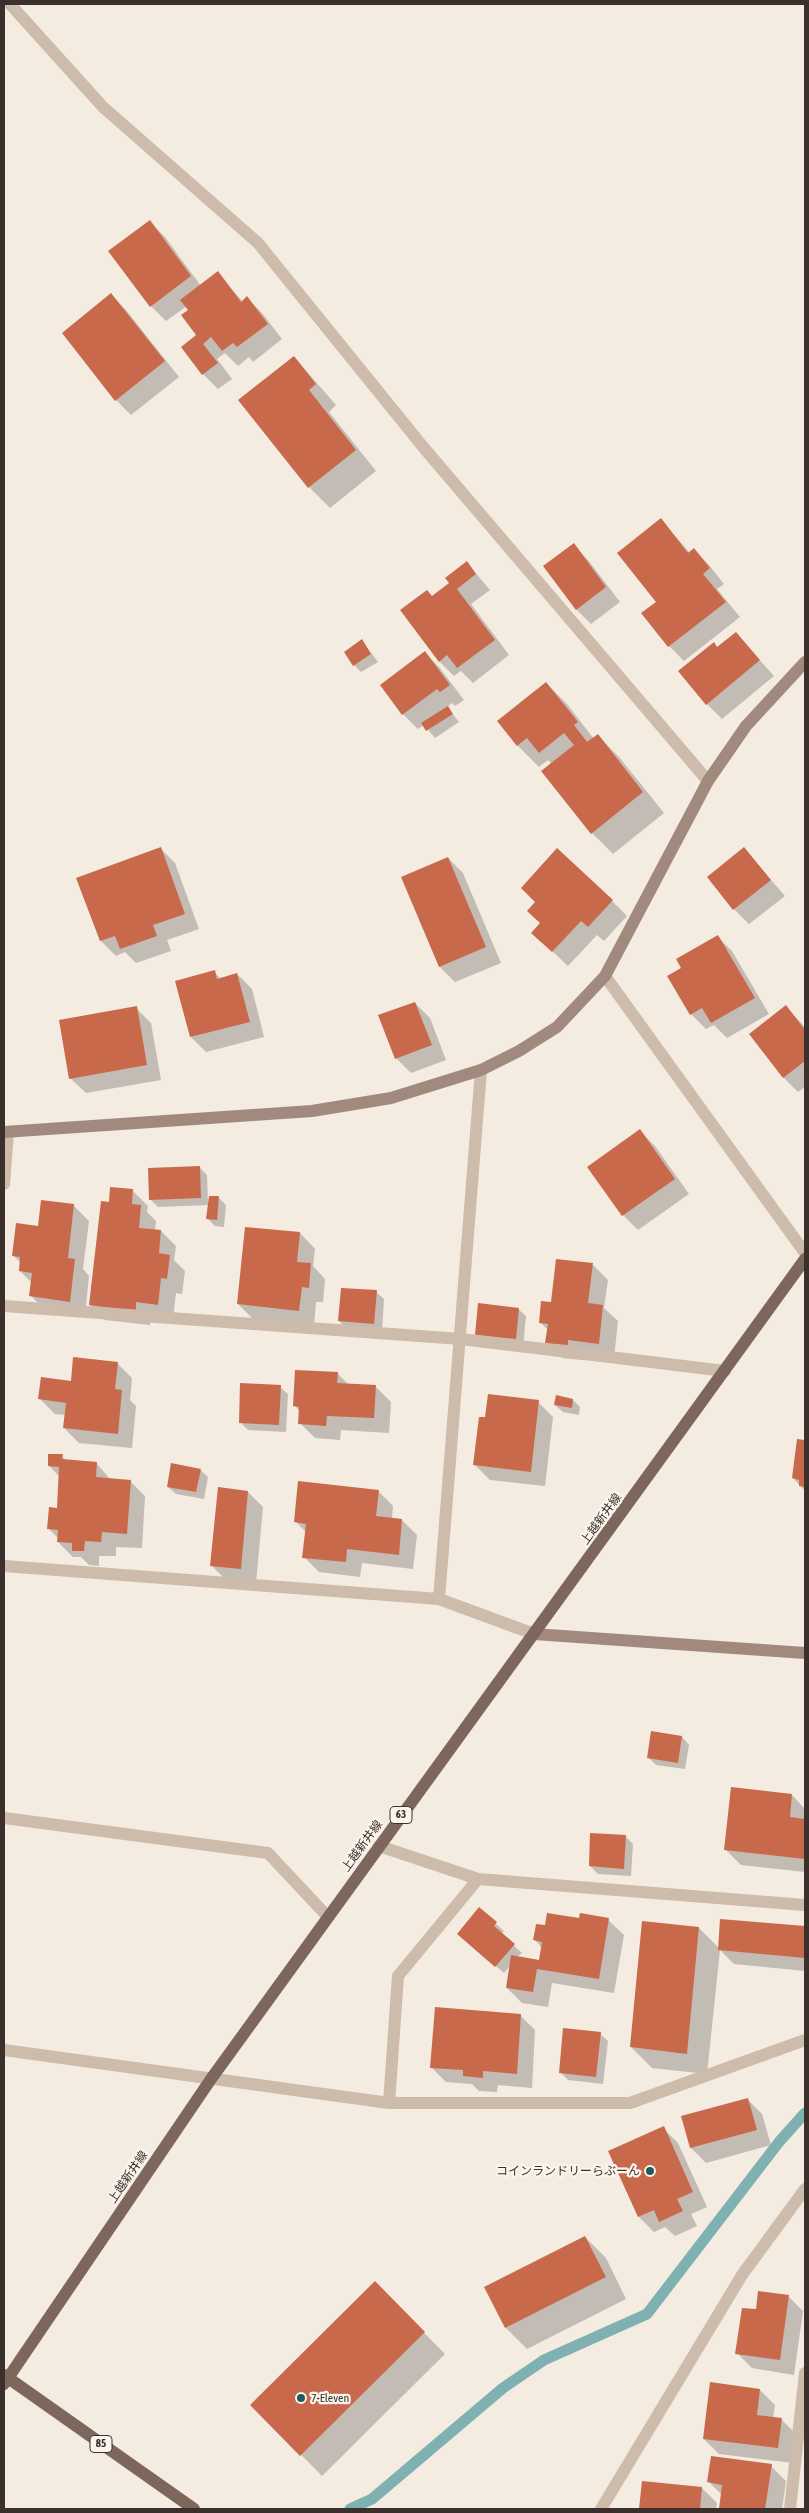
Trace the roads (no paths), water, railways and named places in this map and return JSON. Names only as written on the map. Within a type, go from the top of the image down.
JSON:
[{"type":"main road","name":"上越新井線","points":[[5,2379],[211,2079],[805,1259]]},
{"type":"main road","name":"85","points":[[5,2379],[194,2509]]},
{"type":"street","points":[[10,4],[103,107],[258,243],[424,448],[708,782]]},
{"type":"street","points":[[4,1184],[6,1132],[312,1111],[391,1098],[481,1070],[519,1051],[557,1027],[605,976],[708,782],[746,726],[805,662]]},
{"type":"street","points":[[605,976],[805,1253]]},
{"type":"street","points":[[439,1599],[462,1339],[481,1070]]},
{"type":"street","points":[[4,1306],[462,1339],[725,1371]]},
{"type":"street","points":[[4,1566],[439,1599],[534,1634],[805,1653]]},
{"type":"street","points":[[4,1818],[268,1853],[328,1917]]},
{"type":"street","points":[[379,1846],[478,1879],[805,1905]]},
{"type":"street","points":[[389,2103],[398,1976],[478,1879]]},
{"type":"street","points":[[4,2050],[389,2103],[630,2103],[805,2040]]},
{"type":"street","points":[[601,2509],[742,2275],[805,2189]]},
{"type":"street","points":[[790,2509],[805,2373]]},
{"type":"waterway","points":[[350,2509],[372,2499],[503,2388],[544,2360],[647,2314],[779,2142],[805,2113]]},
{"type":"place","name":"コインランドリーらぶーん","points":[[650,2171]]},
{"type":"place","name":"7-Eleven","points":[[301,2398]]}]
